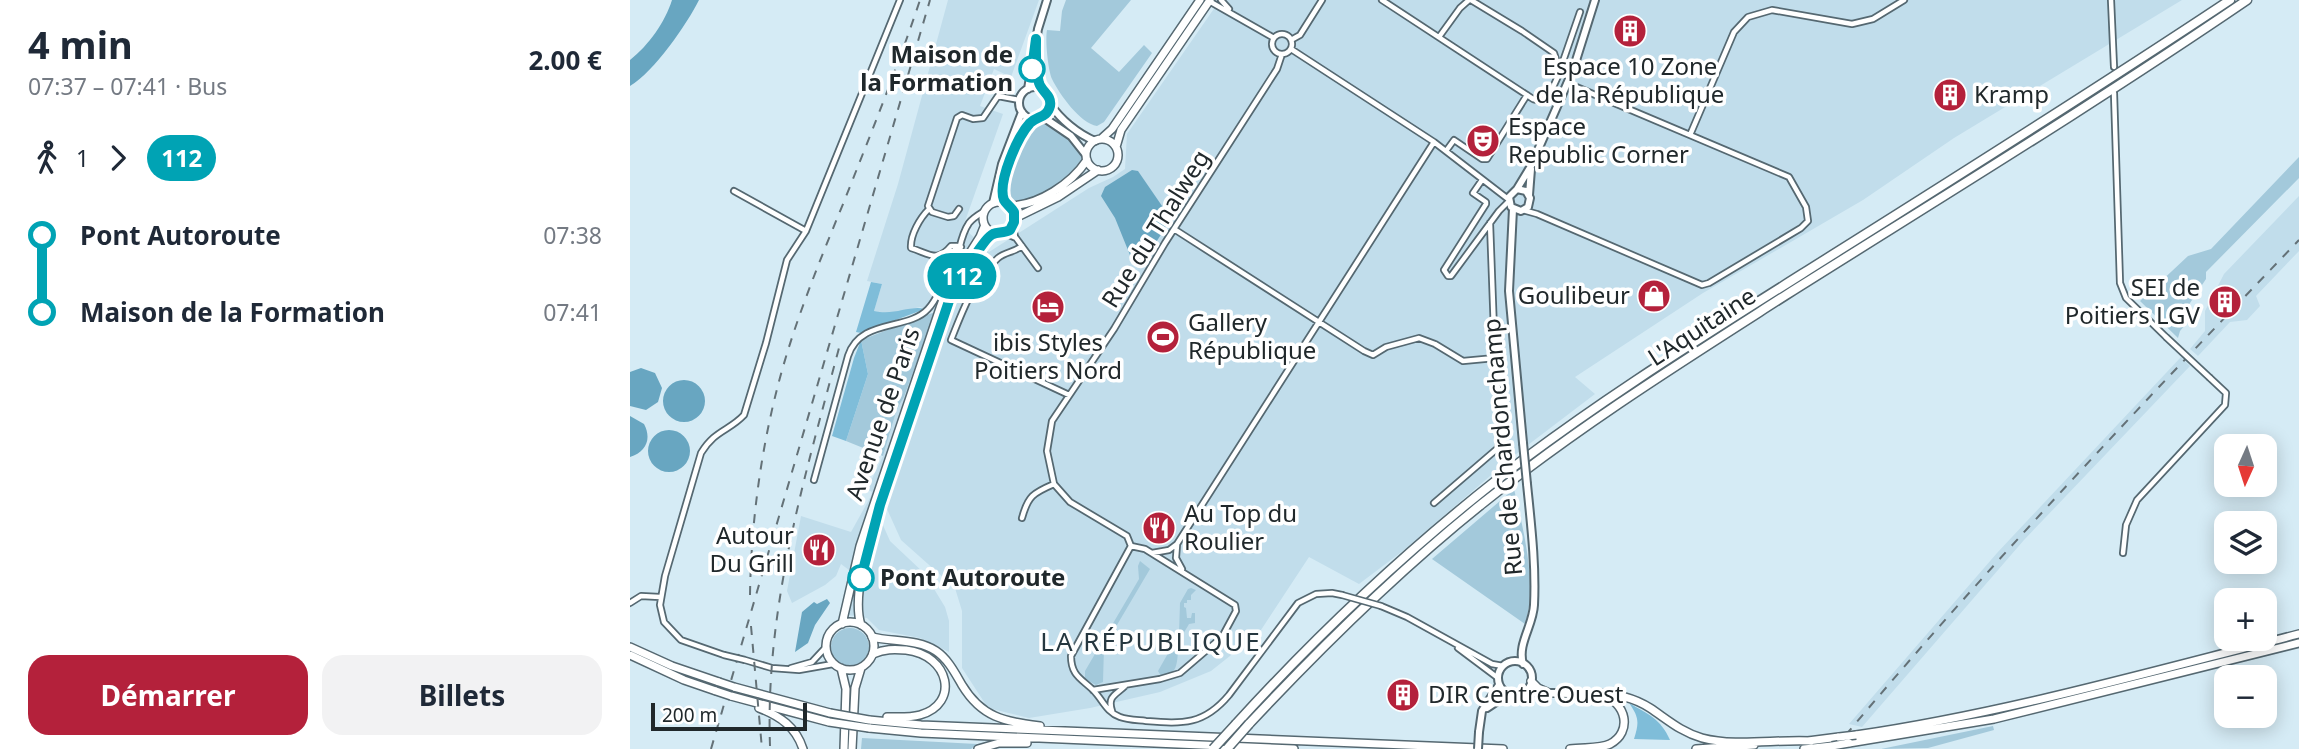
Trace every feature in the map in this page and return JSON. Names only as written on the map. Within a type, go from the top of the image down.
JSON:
[{"type":"highway","name":"L'Aquitaine","points":[[1212,749],[1299,656],[1373,584],[1447,520],[1543,445],[1698,340],[2230,0]]},
{"type":"highway","name":"L'Aquitaine","points":[[1229,749],[1327,641],[1415,559],[1564,442],[1703,348],[2247,0]]},
{"type":"main road","points":[[1036,39],[1041,88],[1046,92],[1050,104],[1068,124],[1086,137],[1110,141],[1116,147],[1118,156],[1115,164],[1107,170],[1098,170],[1014,222],[1005,233],[994,234],[984,227],[983,212],[993,203],[1002,164],[1021,111],[1019,100],[1028,89],[1036,39],[1047,0]]},
{"type":"main road","points":[[993,203],[1033,202],[1051,193],[1076,174],[1087,157],[1089,146],[1112,129],[1199,0]]},
{"type":"main road","points":[[1116,147],[1122,131],[1209,0]]},
{"type":"main road","points":[[1515,204],[1567,83],[1595,0]]},
{"type":"main road","points":[[1028,89],[1041,88]]},
{"type":"main road","points":[[1014,222],[1004,187],[1014,148],[1024,131],[1048,111],[1050,104]]},
{"type":"main road","points":[[1021,111],[1027,117],[1039,118],[1071,136],[1098,170]]},
{"type":"main road","points":[[1530,198],[1531,166]]},
{"type":"main road","points":[[1515,204],[1526,191],[1530,198]]},
{"type":"main road","points":[[1515,204],[1530,198]]},
{"type":"main road","name":"Rue de Chardonchamp","points":[[1515,204],[1509,256],[1509,291],[1534,568],[1534,605],[1532,621],[1521,653],[1523,664]]},
{"type":"main road","name":"Avenue de Paris","points":[[842,624],[856,561],[873,504],[940,308],[957,273],[981,237],[984,227]]},
{"type":"main road","name":"Avenue de Paris","points":[[861,625],[857,607],[864,561],[900,444],[949,301],[964,274],[994,234]]},
{"type":"main road","points":[[837,666],[851,670],[861,668],[873,654],[872,637],[861,625],[842,624],[828,636],[826,648],[846,689],[844,749]]},
{"type":"main road","points":[[1696,749],[1811,741],[1946,720],[2037,701],[2299,634]]},
{"type":"main road","points":[[872,637],[920,644],[935,650],[954,671],[975,703],[997,718],[1042,726],[1124,733]]},
{"type":"main road","points":[[1478,749],[1482,711],[1499,682],[1503,666],[1511,662],[1523,643]]},
{"type":"main road","points":[[1804,749],[1869,745],[1887,739],[2048,707],[2299,643]]},
{"type":"main road","points":[[630,647],[672,666],[734,687],[870,723],[921,733],[1294,749]]},
{"type":"main road","points":[[870,723],[915,717],[925,713],[939,703],[945,686],[939,666],[925,654],[889,649],[873,654]]},
{"type":"main road","points":[[630,655],[684,680],[716,691],[829,722],[1503,749]]},
{"type":"main road","points":[[1482,711],[1508,694],[1519,695],[1524,692],[1531,681],[1530,671],[1523,664],[1511,662]]},
{"type":"main road","points":[[852,749],[855,688],[861,668]]},
{"type":"main road","points":[[1531,681],[1538,688],[1550,693]]},
{"type":"main road","points":[[1499,682],[1508,694]]},
{"type":"main road","points":[[1524,692],[1614,694],[1633,699],[1675,727],[1709,740],[1811,741]]},
{"type":"main road","points":[[1570,749],[1609,745],[1619,737],[1624,727],[1623,712],[1616,702],[1609,698],[1583,694]]},
{"type":"main road","points":[[732,696],[787,723],[800,739],[803,749]]},
{"type":"main road","points":[[978,749],[991,744],[1010,743],[1121,746],[1151,743],[1212,749]]},
{"type":"street","points":[[837,666],[804,670],[772,668],[691,645],[675,635],[662,617],[660,597],[701,453],[717,433],[739,421],[744,415],[787,260],[806,231],[900,0]]},
{"type":"street","points":[[1209,0],[1220,2],[1274,38],[1285,35],[1291,40]]},
{"type":"street","points":[[1291,40],[1300,35],[1322,0]]},
{"type":"street","points":[[1382,0],[1541,102],[1550,97],[1580,12]]},
{"type":"street","points":[[1440,37],[1470,0],[1554,53],[1560,72]]},
{"type":"street","points":[[1690,135],[1726,49],[1739,25],[1756,13],[1772,10],[1843,24],[1873,19],[1904,0]]},
{"type":"street","points":[[2112,0],[2114,67]]},
{"type":"street","points":[[1202,12],[1220,2]]},
{"type":"street","points":[[1274,38],[1273,49],[1282,54],[1291,49]]},
{"type":"street","points":[[1291,40],[1291,49]]},
{"type":"street","points":[[1291,49],[1434,142],[1515,204],[1702,285],[1718,278],[1808,221],[1806,207],[1788,177],[1567,83]]},
{"type":"street","name":"Rue du Thalweg","points":[[1054,484],[1047,451],[1052,421],[1114,329],[1174,229],[1277,69],[1282,54]]},
{"type":"street","points":[[2114,93],[2120,283],[2126,298],[2226,393],[2225,405],[2137,500],[2126,525],[2123,553]]},
{"type":"street","points":[[1446,151],[1454,140],[1482,159],[1487,159],[1527,95]]},
{"type":"street","points":[[960,246],[951,246],[940,256],[911,248],[911,241],[929,209],[957,118],[962,115],[974,119],[983,118],[998,96],[1019,100]]},
{"type":"street","points":[[1152,553],[1169,550],[1177,544],[1434,142]]},
{"type":"street","points":[[1482,180],[1473,193],[1486,201],[1486,204],[1444,271],[1448,276],[1451,276],[1501,208],[1515,204]]},
{"type":"street","points":[[734,191],[806,231]]},
{"type":"street","points":[[1530,198],[1536,214]]},
{"type":"street","points":[[929,209],[951,217],[959,209]]},
{"type":"street","points":[[957,273],[960,246],[969,223],[983,212]]},
{"type":"street","points":[[1014,222],[1016,238]]},
{"type":"street","points":[[1434,503],[1498,448],[1502,431],[1490,223]]},
{"type":"street","points":[[1174,229],[1373,355],[1386,347],[1419,338],[1463,361],[1496,358]]},
{"type":"street","points":[[1005,233],[1016,238],[1038,268]]},
{"type":"street","points":[[814,480],[854,342],[863,335],[924,312],[933,302],[953,252],[960,246]]},
{"type":"street","points":[[1022,246],[999,257],[984,274],[964,309],[951,340],[1069,395]]},
{"type":"street","points":[[766,311],[774,313]]},
{"type":"street","points":[[1022,518],[1032,495],[1054,484],[1070,502],[1127,536],[1131,546]]},
{"type":"street","points":[[1177,544],[1176,558],[1184,572]]},
{"type":"street","points":[[1093,690],[1180,673],[1222,637],[1236,611],[1235,605],[1184,572],[1145,549],[1131,546]]},
{"type":"street","points":[[1131,546],[1071,656],[1076,676],[1093,690],[1103,705],[1129,719],[1176,723],[1206,716],[1230,695],[1298,603],[1316,594],[1342,595],[1407,617],[1492,664],[1503,666]]},
{"type":"street","points":[[630,603],[641,596],[660,597]]},
{"type":"street","points":[[1455,645],[1499,682]]},
{"type":"street","points":[[787,669],[812,662],[826,648]]},
{"type":"street","points":[[1112,712],[1112,696],[1126,685]]},
{"type":"shaded area","points":[[672,0],[699,0],[687,22],[659,59],[630,86],[630,60],[656,33]]},
{"type":"shaded area","points":[[948,0],[1039,0],[1011,77],[994,69],[980,106],[1003,114],[963,227],[989,252],[1089,188],[1125,169],[1127,134],[1220,0],[2182,0],[1954,138],[1863,200],[1703,293],[1575,377],[1595,394],[1511,458],[1404,550],[1359,584],[1309,557],[1259,633],[1211,671],[1160,692],[1029,718],[988,708],[962,668],[962,611],[955,588],[901,540],[887,509],[882,523],[890,541],[925,574],[945,607],[949,621],[949,652],[920,638],[879,630],[867,618],[841,614],[849,570],[841,564],[836,576],[825,585],[792,603],[787,591],[801,516],[851,532],[871,496],[872,492],[867,489],[883,456],[897,409],[904,397],[935,312],[920,307],[887,314],[874,311],[882,284],[867,281],[898,184]]},
{"type":"shaded area","points":[[1066,0],[1131,0],[1091,48],[1119,72],[1144,45],[1152,53],[1104,122],[1097,126],[1084,120],[1071,107],[1051,75],[1047,30],[1060,31]]},
{"type":"shaded area","points":[[1038,121],[1057,127],[1068,137],[1082,152],[1082,164],[1044,194],[1032,200],[1012,201],[1006,194],[1011,164],[1024,136]]},
{"type":"shaded area","points":[[2299,157],[2299,178],[2206,272],[2206,279],[2186,309],[2185,325],[2178,338],[2140,301],[2188,256],[2211,249]]},
{"type":"shaded area","points":[[1132,170],[1138,171],[1171,219],[1144,261],[1138,265],[1132,260],[1115,218],[1101,196],[1105,187]]},
{"type":"shaded area","points":[[2299,196],[2299,251],[2256,296],[2260,306],[2247,320],[2230,322],[2198,356],[2190,349],[2205,331],[2205,311],[2224,274]]},
{"type":"shaded area","points":[[871,282],[882,284],[874,311],[925,309],[861,333],[856,332]]},
{"type":"shaded area","points":[[935,312],[904,397],[897,409],[883,456],[846,441],[868,374],[861,340]]},
{"type":"shaded area","points":[[861,340],[868,374],[846,441],[832,436]]},
{"type":"shaded area","points":[[2181,357],[2190,366],[2024,540],[1862,727],[1849,724],[1997,553]]},
{"type":"shaded area","points":[[641,368],[655,373],[662,388],[658,402],[646,410],[630,406],[630,372]]},
{"type":"shaded area","points":[[684,380],[699,386],[705,401],[699,416],[684,422],[669,416],[663,401],[669,386]]},
{"type":"shaded area","points":[[630,416],[644,424],[647,440],[640,452],[630,457]]},
{"type":"shaded area","points":[[669,430],[684,436],[690,451],[684,466],[669,472],[654,466],[648,451],[654,436]]},
{"type":"shaded area","points":[[1514,489],[1530,575],[1529,609],[1525,624],[1432,559]]},
{"type":"shaded area","points":[[1140,561],[1150,569],[1104,647],[1103,682],[1096,685],[1085,679],[1085,671],[1139,579]]},
{"type":"shaded area","points":[[1191,588],[1196,590],[1191,595],[1191,600],[1184,603],[1184,607],[1187,618],[1191,618],[1192,613],[1195,613],[1195,623],[1189,624],[1182,637],[1174,670],[1161,676],[1158,671],[1179,634],[1180,603]]},
{"type":"shaded area","points":[[827,599],[830,603],[815,625],[808,643],[795,652],[802,612],[814,602],[817,604]]},
{"type":"shaded area","points":[[850,628],[863,634],[869,647],[863,660],[850,666],[837,660],[831,647],[837,634]]},
{"type":"shaded area","points":[[1629,703],[1658,722],[1670,740],[1634,739],[1637,719]]},
{"type":"shaded area","points":[[1993,726],[1994,730],[1928,748],[1881,749]]},
{"type":"shaded area","points":[[862,738],[977,744],[971,749],[861,749]]},
{"type":"railway","points":[[750,595],[754,517],[761,465],[783,365],[920,0]]},
{"type":"railway","points":[[711,749],[930,0]]},
{"type":"railway","points":[[1834,749],[2004,554],[2299,240]]},
{"type":"railway","points":[[770,746],[770,695],[780,594],[800,495],[839,348]]},
{"type":"railway","points":[[751,626],[762,749]]},
{"type":"bus line","name":"112","points":[[861,578],[880,505],[949,301],[985,243],[994,234],[1005,233],[1013,226],[1014,212],[1005,203],[1003,195],[1014,148],[1030,123],[1043,117],[1050,104],[1038,80],[1036,39],[1032,69]]},
{"type":"place","name":"Espace 10 Zone de la République","points":[[1630,31]]},
{"type":"place","name":"Maison de la Formation","points":[[1032,69]]},
{"type":"place","name":"Kramp","points":[[1950,95]]},
{"type":"place","name":"Espace Republic Corner","points":[[1483,141]]},
{"type":"place","name":"Goulibeur","points":[[1654,296]]},
{"type":"place","name":"SEI de Poitiers LGV","points":[[2225,302]]},
{"type":"place","name":"ibis Styles Poitiers Nord","points":[[1048,307]]},
{"type":"place","name":"Gallery République","points":[[1163,337]]},
{"type":"place","name":"Au Top du Roulier","points":[[1159,528]]},
{"type":"place","name":"Autour Du Grill","points":[[819,550]]},
{"type":"place","name":"Pont Autoroute","points":[[861,578]]},
{"type":"place","name":"DIR Centre Ouest","points":[[1403,695]]},
{"type":"district","name":"LA RÉPUBLIQUE","points":[[1151,642]]}]
